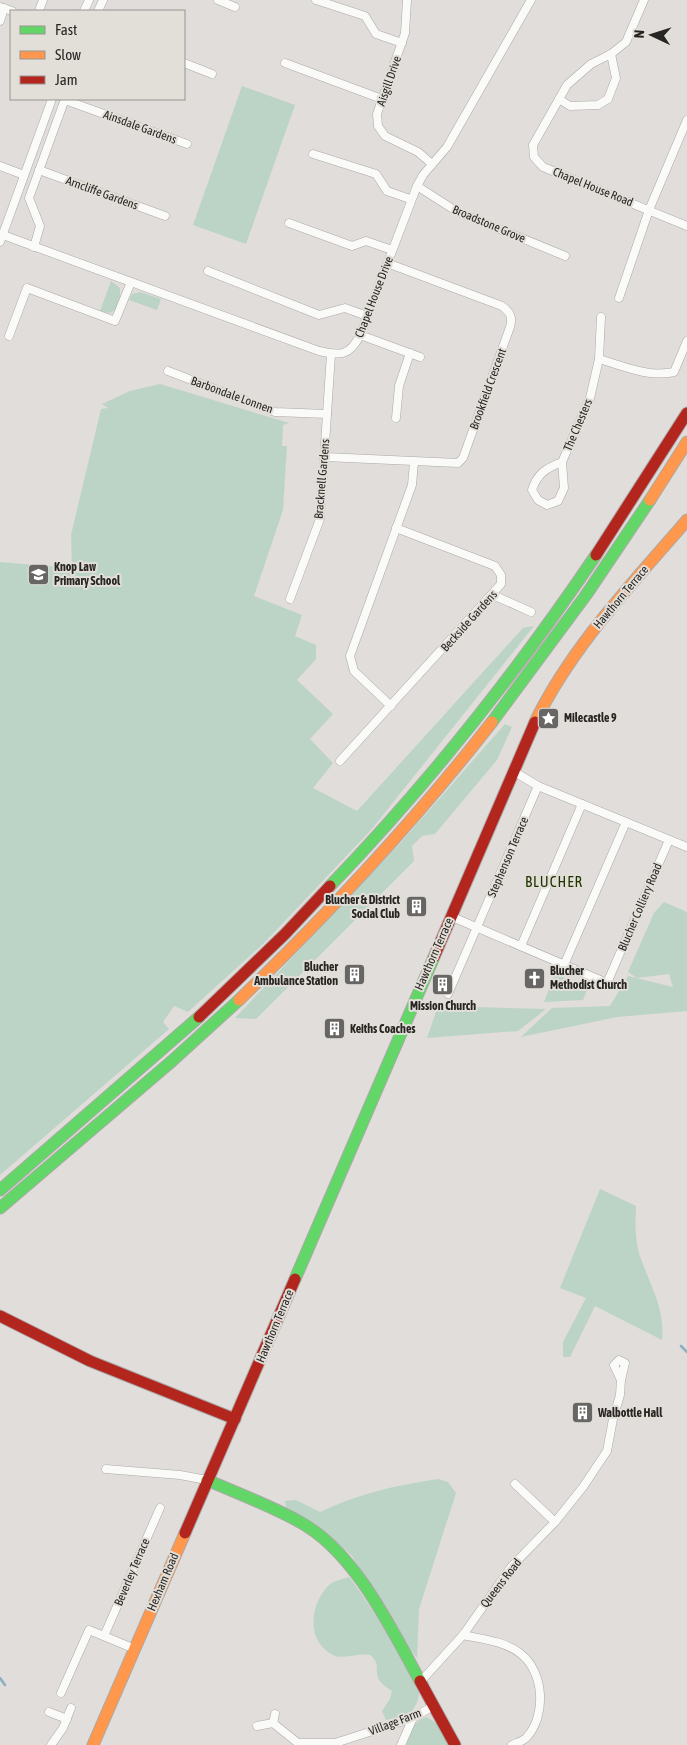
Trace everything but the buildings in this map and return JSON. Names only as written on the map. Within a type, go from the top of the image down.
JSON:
[{"type":"main road","points":[[673,436],[687,407]]},
{"type":"main road","points":[[0,1190],[217,1000],[291,927],[379,834],[477,717],[540,636],[618,525],[687,413]]},
{"type":"main road","points":[[0,1208],[228,1010],[302,937],[391,842],[490,725],[551,647],[620,548],[687,442]]},
{"type":"main road","name":"Hawthorn Terrace","points":[[235,1419],[513,771],[551,692],[598,623],[687,520]]},
{"type":"main road","points":[[0,1316],[90,1361],[235,1419]]},
{"type":"main road","name":"Hexham Road","points":[[93,1745],[235,1419]]},
{"type":"main road","points":[[207,1480],[299,1521],[318,1534],[346,1562],[367,1590],[421,1681],[455,1745]]},
{"type":"street","points":[[218,0],[235,7]]},
{"type":"street","points":[[316,0],[365,16],[376,34],[402,43]]},
{"type":"street","points":[[408,1],[417,0]]},
{"type":"street","name":"Chapel House Drive","points":[[332,354],[344,353],[354,347],[410,199],[432,164],[448,147],[532,0]]},
{"type":"street","name":"Chapel House Road","points":[[644,0],[626,42],[611,54],[591,64],[577,74],[559,99],[534,145],[534,157],[543,166],[687,226]]},
{"type":"street","name":"Aisgill Drive","points":[[408,1],[405,33],[377,114],[378,126],[385,136],[418,152],[432,164]]},
{"type":"street","points":[[0,20],[6,9]]},
{"type":"street","points":[[559,99],[570,106],[598,105],[608,98],[616,78],[611,54]]},
{"type":"street","points":[[185,63],[212,74]]},
{"type":"street","points":[[286,63],[382,99]]},
{"type":"street","points":[[52,100],[1,239],[34,247],[332,354]]},
{"type":"street","points":[[34,247],[40,226],[29,198],[65,100]]},
{"type":"street","name":"Ainsdale Gardens","points":[[68,100],[187,144]]},
{"type":"street","points":[[619,298],[649,210],[687,120]]},
{"type":"street","points":[[313,154],[376,174],[387,191],[410,199]]},
{"type":"street","points":[[0,166],[24,175]]},
{"type":"street","name":"Arncliffe Gardens","points":[[39,170],[164,216]]},
{"type":"street","name":"Broadstone Grove","points":[[417,186],[456,211],[565,256]]},
{"type":"street","points":[[289,223],[352,246],[366,240],[392,250]]},
{"type":"street","name":"Brookfield Crescent","points":[[324,457],[458,464],[463,458],[512,320],[510,312],[502,306],[387,263]]},
{"type":"street","points":[[208,271],[319,315],[345,308],[367,316]]},
{"type":"street","points":[[9,336],[27,288],[115,321],[131,282]]},
{"type":"street","name":"The Chesters","points":[[562,462],[549,467],[535,478],[532,490],[538,500],[547,505],[558,501],[564,488],[562,462],[590,398],[599,359],[601,317]]},
{"type":"street","points":[[360,335],[420,357]]},
{"type":"street","points":[[599,359],[650,374],[662,375],[674,372],[687,341]]},
{"type":"street","points":[[396,418],[399,386],[410,353]]},
{"type":"street","name":"Bracknell Gardens","points":[[290,599],[320,519],[332,354]]},
{"type":"street","name":"Barbondale Lonnen","points":[[168,371],[275,412],[327,414]]},
{"type":"street","points":[[391,706],[354,671],[350,656],[412,485],[414,462]]},
{"type":"street","name":"Beckside Gardens","points":[[340,761],[493,596],[500,588],[502,580],[495,566],[396,528]]},
{"type":"street","points":[[493,596],[531,612]]},
{"type":"street","points":[[513,771],[538,786],[687,847]]},
{"type":"street","name":"Stephenson Terrace","points":[[448,994],[538,786]]},
{"type":"street","points":[[520,946],[582,804]]},
{"type":"street","points":[[564,965],[626,822]]},
{"type":"street","name":"Blucher Colliery Road","points":[[450,916],[607,983],[669,840]]},
{"type":"street","name":"Queens Road","points":[[421,1681],[463,1635],[511,1567],[555,1522],[583,1487],[606,1451],[620,1395],[621,1380]]},
{"type":"street","points":[[106,1469],[180,1475],[207,1480]]},
{"type":"street","points":[[515,1484],[555,1522]]},
{"type":"street","name":"Beverley Terrace","points":[[104,1636],[160,1508]]},
{"type":"street","points":[[61,1693],[89,1630],[134,1649]]},
{"type":"street","points":[[463,1635],[507,1645],[522,1654],[534,1672],[540,1694],[537,1718],[526,1738],[512,1745]]},
{"type":"street","name":"Village Farm","points":[[273,1723],[298,1742],[335,1743],[413,1718],[433,1706]]},
{"type":"street","points":[[51,1745],[71,1708]]},
{"type":"street","points":[[49,1712],[67,1718]]},
{"type":"street","points":[[257,1726],[273,1723],[275,1714]]},
{"type":"street","points":[[401,1745],[413,1718]]},
{"type":"green space","points":[[242,86],[295,105],[246,244],[193,225]]},
{"type":"green space","points":[[111,281],[120,288],[120,297],[115,310],[110,313],[100,311]]},
{"type":"green space","points":[[140,292],[161,299],[157,310],[129,300],[132,294]]},
{"type":"green space","points":[[160,384],[289,423],[283,425],[282,446],[287,446],[283,510],[254,596],[302,615],[295,636],[316,645],[316,659],[297,680],[333,714],[310,739],[333,763],[313,788],[357,811],[523,628],[534,626],[371,830],[264,943],[188,1012],[174,1006],[163,1022],[169,1029],[0,1175],[0,562],[72,568],[71,535],[101,409],[108,408],[102,404],[130,391]]},
{"type":"green space","points":[[505,724],[512,727],[497,760],[435,834],[422,836],[412,846],[414,861],[256,1019],[235,1018],[403,840]]},
{"type":"green space","points":[[664,902],[687,912],[687,1011],[617,1017],[521,1037],[552,1008],[610,1006],[628,976],[673,987],[669,974],[637,978],[628,972],[654,913]]},
{"type":"green space","points":[[555,974],[588,988],[583,1000],[544,1002]]},
{"type":"green space","points":[[438,1006],[546,1009],[518,1031],[427,1038]]},
{"type":"green space","points":[[600,1189],[636,1206],[638,1246],[659,1308],[662,1340],[595,1306],[570,1357],[563,1357],[563,1342],[586,1298],[560,1288]]},
{"type":"green space","points":[[438,1479],[448,1482],[456,1493],[419,1609],[417,1658],[403,1641],[352,1556],[317,1525],[286,1508],[285,1501],[296,1500],[320,1512],[378,1491]]},
{"type":"green space","points":[[349,1577],[388,1635],[416,1684],[419,1696],[410,1715],[386,1720],[382,1711],[390,1699],[392,1691],[379,1680],[374,1659],[370,1655],[335,1656],[319,1642],[315,1633],[314,1614],[322,1594],[330,1584]]},
{"type":"green space","points":[[427,1717],[436,1723],[450,1745],[405,1745],[415,1724]]},
{"type":"waterway","points":[[681,1346],[687,1352]]},
{"type":"waterway","points":[[0,1678],[5,1685]]},
{"type":"traffic: fast","points":[[492,722],[586,595],[650,500]]},
{"type":"traffic: fast","points":[[330,886],[402,808],[470,726],[535,642],[596,555]]},
{"type":"traffic: fast","points":[[295,1279],[434,957]]},
{"type":"traffic: fast","points":[[0,1208],[172,1061],[239,1000]]},
{"type":"traffic: fast","points":[[0,1190],[199,1017]]},
{"type":"traffic: fast","points":[[207,1480],[264,1504],[298,1521],[318,1534],[337,1551],[354,1570],[369,1592],[420,1681]]},
{"type":"traffic: slow","points":[[650,500],[687,442]]},
{"type":"traffic: slow","points":[[535,722],[567,667],[604,616],[687,520]]},
{"type":"traffic: slow","points":[[239,1000],[306,934],[402,831],[492,722]]},
{"type":"traffic: slow","points":[[93,1745],[185,1533]]},
{"type":"traffic: jam","points":[[596,555],[687,413]]},
{"type":"traffic: jam","points":[[434,957],[535,722]]},
{"type":"traffic: jam","points":[[199,1017],[285,934],[330,886]]},
{"type":"traffic: jam","points":[[185,1533],[295,1279]]},
{"type":"traffic: jam","points":[[0,1316],[90,1361],[235,1419]]},
{"type":"traffic: jam","points":[[420,1681],[455,1745]]},
{"type":"place","name":"Knop Law Primary School","points":[[38,574]]},
{"type":"place","name":"Milecastle 9","points":[[548,718]]},
{"type":"place","name":"Blucher & District Social Club","points":[[416,907]]},
{"type":"place","name":"Blucher Ambulance Station","points":[[354,974]]},
{"type":"place","name":"Blucher Methodist Church","points":[[534,978]]},
{"type":"place","name":"Mission Church","points":[[443,985]]},
{"type":"place","name":"Keiths Coaches","points":[[334,1029]]},
{"type":"place","name":"Walbottle Hall","points":[[582,1413]]},
{"type":"district","name":"BLUCHER","points":[[554,881]]}]
